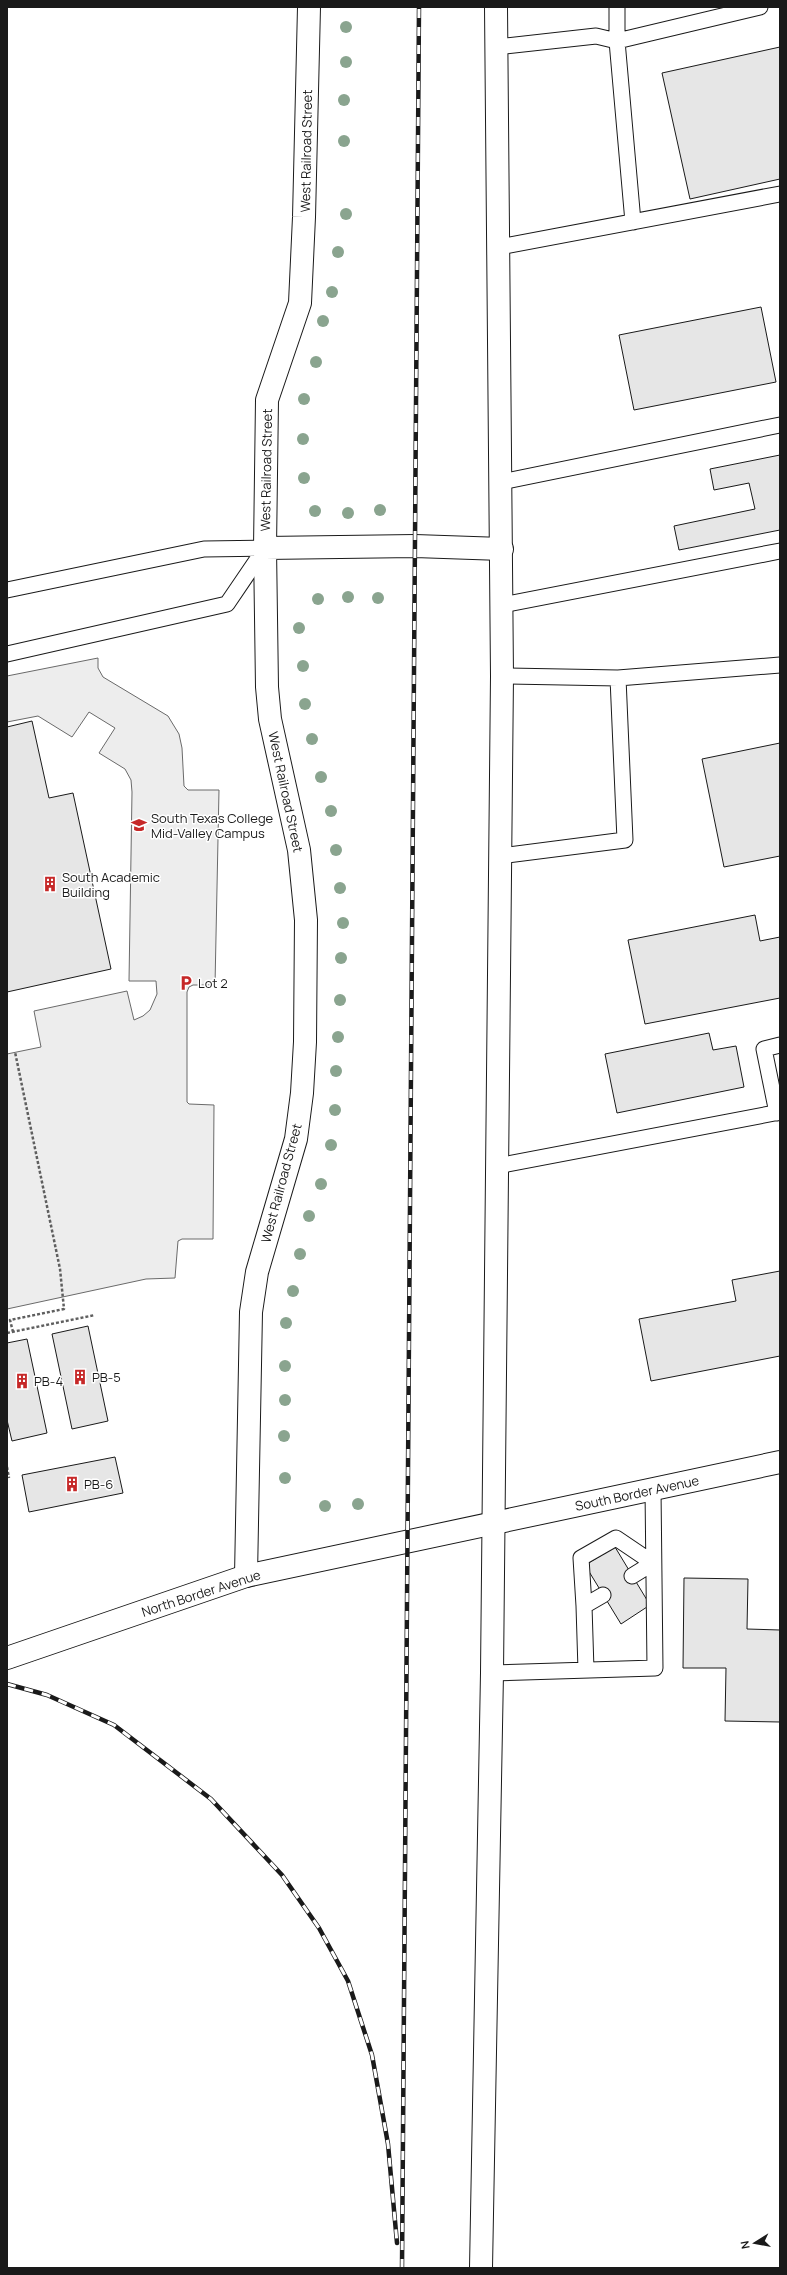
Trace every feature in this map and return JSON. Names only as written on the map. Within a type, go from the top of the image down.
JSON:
[{"type":"street","name":"West Railroad Street","points":[[246,1576],[251,1312],[257,1272],[296,1139],[302,1093],[305,1042],[306,920],[299,850],[270,719],[267,687],[265,548],[267,400],[300,303],[309,7]]},
{"type":"street","points":[[481,2268],[494,1523],[502,676],[496,7]]},
{"type":"street","points":[[265,548],[416,546],[502,549]]},
{"type":"street","name":"South Border Avenue","points":[[494,1523],[780,1462]]},
{"type":"street","name":"North Border Avenue","points":[[7,1658],[246,1576],[494,1523]]},
{"type":"lane","points":[[617,7],[617,41],[633,222]]},
{"type":"lane","points":[[496,47],[596,36],[617,41],[760,7]]},
{"type":"lane","points":[[499,247],[780,194]]},
{"type":"lane","points":[[501,482],[780,425]]},
{"type":"lane","points":[[7,590],[204,549],[265,548]]},
{"type":"lane","points":[[7,654],[227,604],[265,548]]},
{"type":"lane","points":[[502,605],[780,551]]},
{"type":"lane","points":[[502,676],[618,678],[780,665]]},
{"type":"lane","points":[[500,856],[625,840],[618,678]]},
{"type":"lane","points":[[497,1166],[779,1113],[764,1049],[780,1045]]},
{"type":"lane","points":[[492,1673],[655,1668],[653,1489]]},
{"type":"lane","points":[[586,1670],[581,1558],[616,1538],[653,1563]]},
{"type":"lane","points":[[632,1576],[653,1563]]},
{"type":"lane","points":[[584,1606],[603,1595]]},
{"type":"path","points":[[13,1332],[10,1320],[64,1309],[59,1263],[15,1052]]},
{"type":"path","points":[[7,1333],[95,1315]]},
{"type":"path","points":[[7,1468],[10,1478]]},
{"type":"shaded area","name":"Lot 2","points":[[98,658],[98,668],[103,677],[168,716],[179,734],[182,748],[184,786],[188,790],[219,790],[215,985],[193,985],[189,987],[187,992],[187,1102],[189,1104],[214,1105],[213,1239],[182,1239],[178,1241],[175,1278],[146,1279],[7,1309],[7,1054],[41,1047],[34,1011],[127,991],[134,1020],[143,1016],[150,1010],[157,994],[156,981],[129,981],[131,780],[125,769],[99,753],[115,728],[89,712],[72,737],[38,716],[7,722],[7,676]]},
{"type":"building","points":[[780,47],[780,179],[690,199],[662,73]]},
{"type":"building","points":[[761,307],[776,382],[634,410],[619,335]]},
{"type":"building","points":[[780,455],[780,530],[679,550],[674,526],[755,509],[749,483],[714,490],[710,469]]},
{"type":"building","name":"South Academic Building","points":[[32,721],[49,798],[73,793],[111,969],[7,992],[7,727]]},
{"type":"building","points":[[780,743],[780,856],[724,867],[702,759]]},
{"type":"building","points":[[755,915],[760,941],[780,937],[780,998],[645,1024],[628,940]]},
{"type":"building","points":[[709,1033],[713,1050],[736,1046],[744,1087],[617,1113],[605,1054]]},
{"type":"building","points":[[780,1271],[780,1356],[651,1381],[639,1319],[736,1301],[732,1280]]},
{"type":"building","name":"PB-5","points":[[88,1326],[108,1421],[72,1429],[52,1334]]},
{"type":"building","name":"PB-4","points":[[27,1339],[47,1433],[12,1441],[7,1420],[7,1343]]},
{"type":"building","name":"PB-6","points":[[115,1457],[123,1493],[29,1512],[22,1475]]},
{"type":"building","points":[[615,1547],[650,1605],[621,1624],[585,1565]]},
{"type":"building","points":[[684,1578],[748,1579],[747,1629],[780,1630],[780,1722],[725,1721],[726,1668],[683,1668]]},
{"type":"railway","points":[[402,2268],[419,7]]},
{"type":"railway","points":[[7,1684],[47,1695],[114,1725],[211,1799],[282,1875],[319,1928],[348,1981],[372,2055],[388,2144],[397,2243]]},
{"type":"place","name":"South Texas College Mid-Valley Campus","points":[[139,825]]},
{"type":"place","name":"South Academic Building","points":[[50,884]]},
{"type":"place","name":"Lot 2","points":[[186,983]]},
{"type":"place","name":"PB-5","points":[[80,1377]]},
{"type":"place","name":"PB-4","points":[[22,1381]]},
{"type":"place","name":"PB-6","points":[[72,1484]]}]
